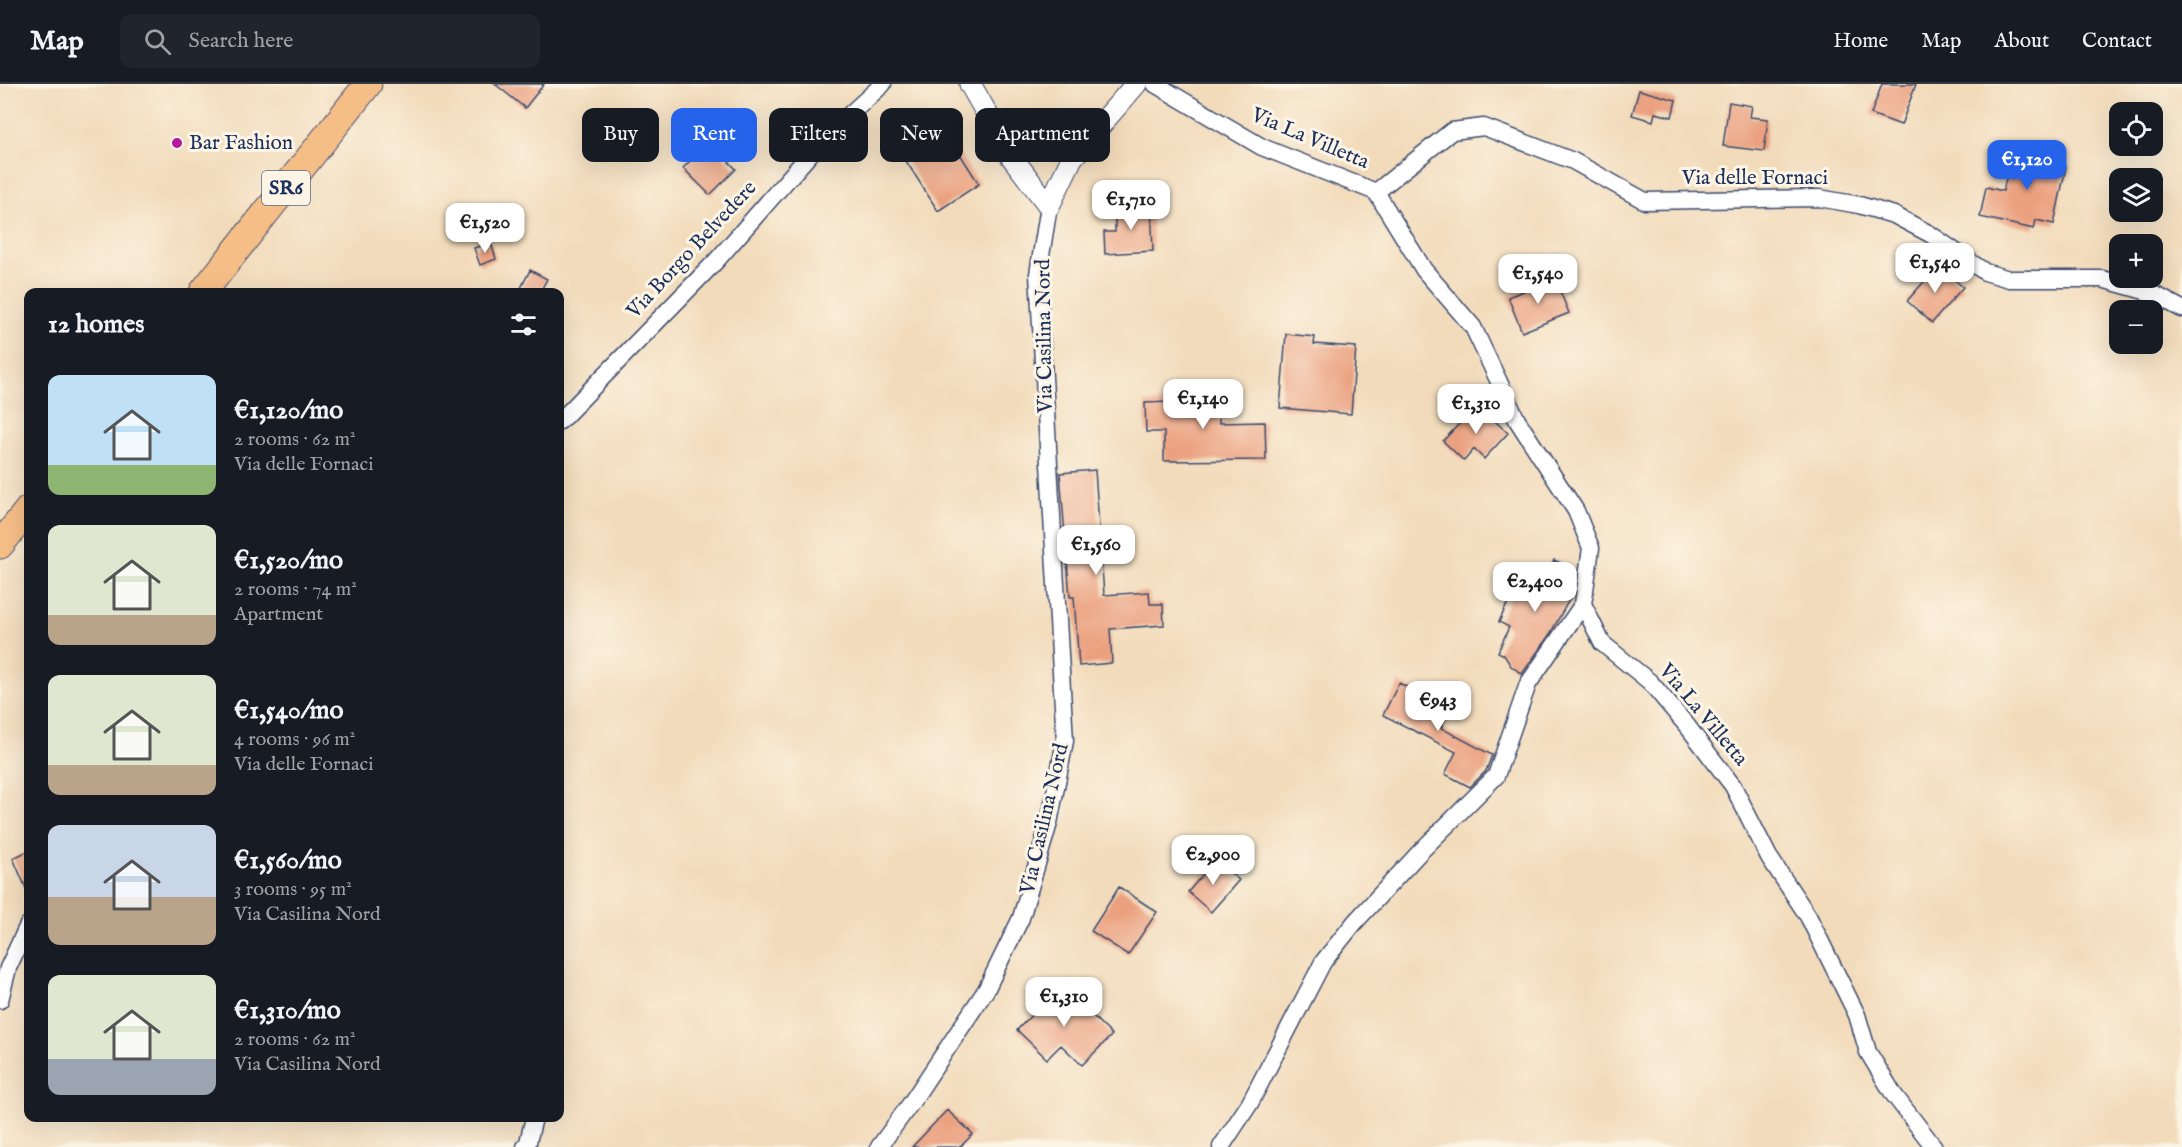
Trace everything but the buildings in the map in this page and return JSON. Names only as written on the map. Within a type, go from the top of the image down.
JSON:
[{"type":"main road","name":"SR6","points":[[206,288],[369,84]]},
{"type":"main road","points":[[0,545],[24,515]]},
{"type":"street","name":"Via Borgo Belvedere","points":[[564,418],[717,260],[825,137],[883,84]]},
{"type":"street","points":[[970,84],[1011,156],[1049,206]]},
{"type":"street","name":"Via Casilina Nord","points":[[879,1147],[986,990],[1021,918],[1049,823],[1065,741],[1038,274],[1049,206],[1072,158],[1136,84]]},
{"type":"street","name":"Via La Villetta","points":[[1155,84],[1262,147],[1376,192],[1424,270],[1473,327],[1518,420],[1576,511],[1591,548],[1582,604],[1602,643],[1650,682],[1689,727],[1733,786],[1769,857],[1808,916],[1857,1015],[1868,1052],[1893,1095],[1934,1147]]},
{"type":"street","name":"Via delle Fornaci","points":[[1376,192],[1452,131],[1484,127],[1574,161],[1645,201],[1819,198],[1859,205],[1894,215],[1930,234],[1985,272],[2008,279],[2102,279],[2152,293],[2182,309]]},
{"type":"street","points":[[1221,1147],[1250,1103],[1323,962],[1355,922],[1419,853],[1496,776],[1528,684],[1582,604]]},
{"type":"street","points":[[0,1000],[12,957],[24,933]]},
{"type":"street","points":[[525,1147],[533,1122]]},
{"type":"place","name":"Bar Fashion","points":[[177,143]]}]
